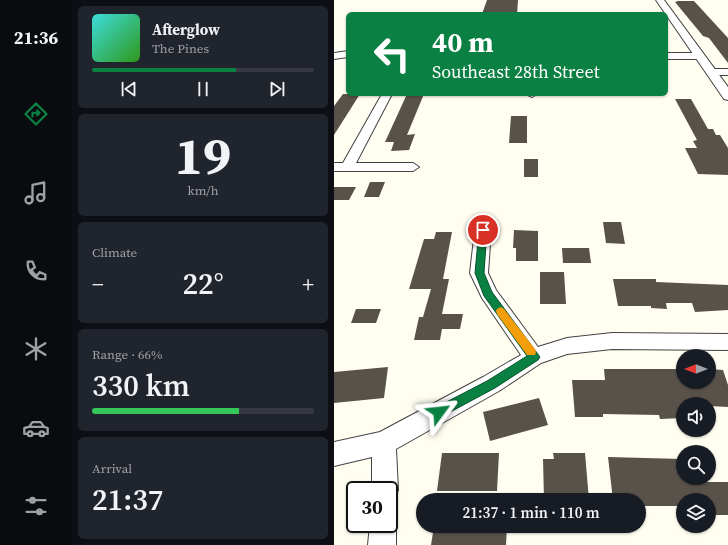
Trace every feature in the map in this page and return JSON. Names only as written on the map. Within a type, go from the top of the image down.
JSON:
[{"type":"street","points":[[660,0],[728,96]]},
{"type":"street","points":[[334,56],[346,54]]},
{"type":"street","points":[[668,56],[699,56]]},
{"type":"street","points":[[711,72],[728,72]]},
{"type":"street","points":[[340,167],[386,96]]},
{"type":"street","points":[[340,167],[413,167]]},
{"type":"street","points":[[483,230],[479,273],[488,293],[534,357]]},
{"type":"street","points":[[334,454],[384,443],[491,384],[534,357],[567,346],[612,341],[728,342]]},
{"type":"street","points":[[384,443],[385,481]]},
{"type":"street","points":[[382,545],[383,533]]},
{"type":"building","points":[[487,0],[518,0],[517,12],[483,12]]},
{"type":"building","points":[[694,1],[728,38],[728,63],[709,38],[703,36],[675,2]]},
{"type":"building","points":[[343,94],[346,94],[346,96],[359,96],[334,135],[334,106]]},
{"type":"building","points":[[406,96],[423,96],[407,135],[415,134],[409,150],[391,151],[394,142],[385,142]]},
{"type":"building","points":[[675,99],[691,99],[708,129],[713,129],[716,135],[720,135],[728,148],[728,175],[698,174],[685,148],[697,148],[693,141],[697,140]]},
{"type":"building","points":[[511,116],[527,116],[527,143],[509,143]]},
{"type":"building","points":[[524,159],[538,159],[538,177],[524,177]]},
{"type":"building","points":[[370,182],[385,182],[379,197],[364,197]]},
{"type":"building","points":[[334,187],[356,187],[349,200],[334,200]]},
{"type":"building","points":[[603,222],[621,222],[625,244],[606,243]]},
{"type":"building","points":[[514,230],[538,231],[538,261],[516,261],[516,248],[513,248]]},
{"type":"building","points":[[436,232],[452,232],[443,279],[449,279],[442,314],[463,314],[460,329],[442,329],[440,340],[414,340],[419,317],[423,317],[431,289],[409,289],[424,239],[434,239]]},
{"type":"building","points":[[562,248],[589,248],[591,263],[563,263]]},
{"type":"building","points":[[540,272],[564,272],[566,304],[540,304]]},
{"type":"building","points":[[613,279],[656,279],[656,282],[728,285],[728,310],[695,312],[692,303],[666,303],[667,309],[651,308],[651,306],[618,306]]},
{"type":"building","points":[[356,309],[381,309],[376,323],[351,323]]},
{"type":"building","points":[[388,367],[384,398],[334,403],[334,372]]},
{"type":"building","points":[[604,369],[676,369],[676,389],[716,389],[716,370],[723,370],[728,385],[728,407],[716,406],[716,397],[676,397],[676,418],[660,419],[659,415],[603,414],[603,417],[575,417],[572,380],[605,380]]},
{"type":"building","points":[[539,398],[548,425],[490,441],[483,412]]},
{"type":"building","points":[[442,453],[499,453],[497,491],[437,491]]},
{"type":"building","points":[[553,453],[585,453],[588,493],[544,493],[543,459],[554,459]]},
{"type":"building","points":[[608,457],[676,459],[676,485],[716,485],[716,482],[728,482],[728,515],[716,515],[716,493],[676,493],[676,506],[646,506],[646,493],[612,493]]},
{"type":"building","points":[[433,533],[507,533],[506,545],[431,545]]},
{"type":"slow traffic","points":[[501,311],[531,352]]},
{"type":"route","points":[[439,412],[517,369],[534,357],[488,293],[479,273],[483,230]]}]
